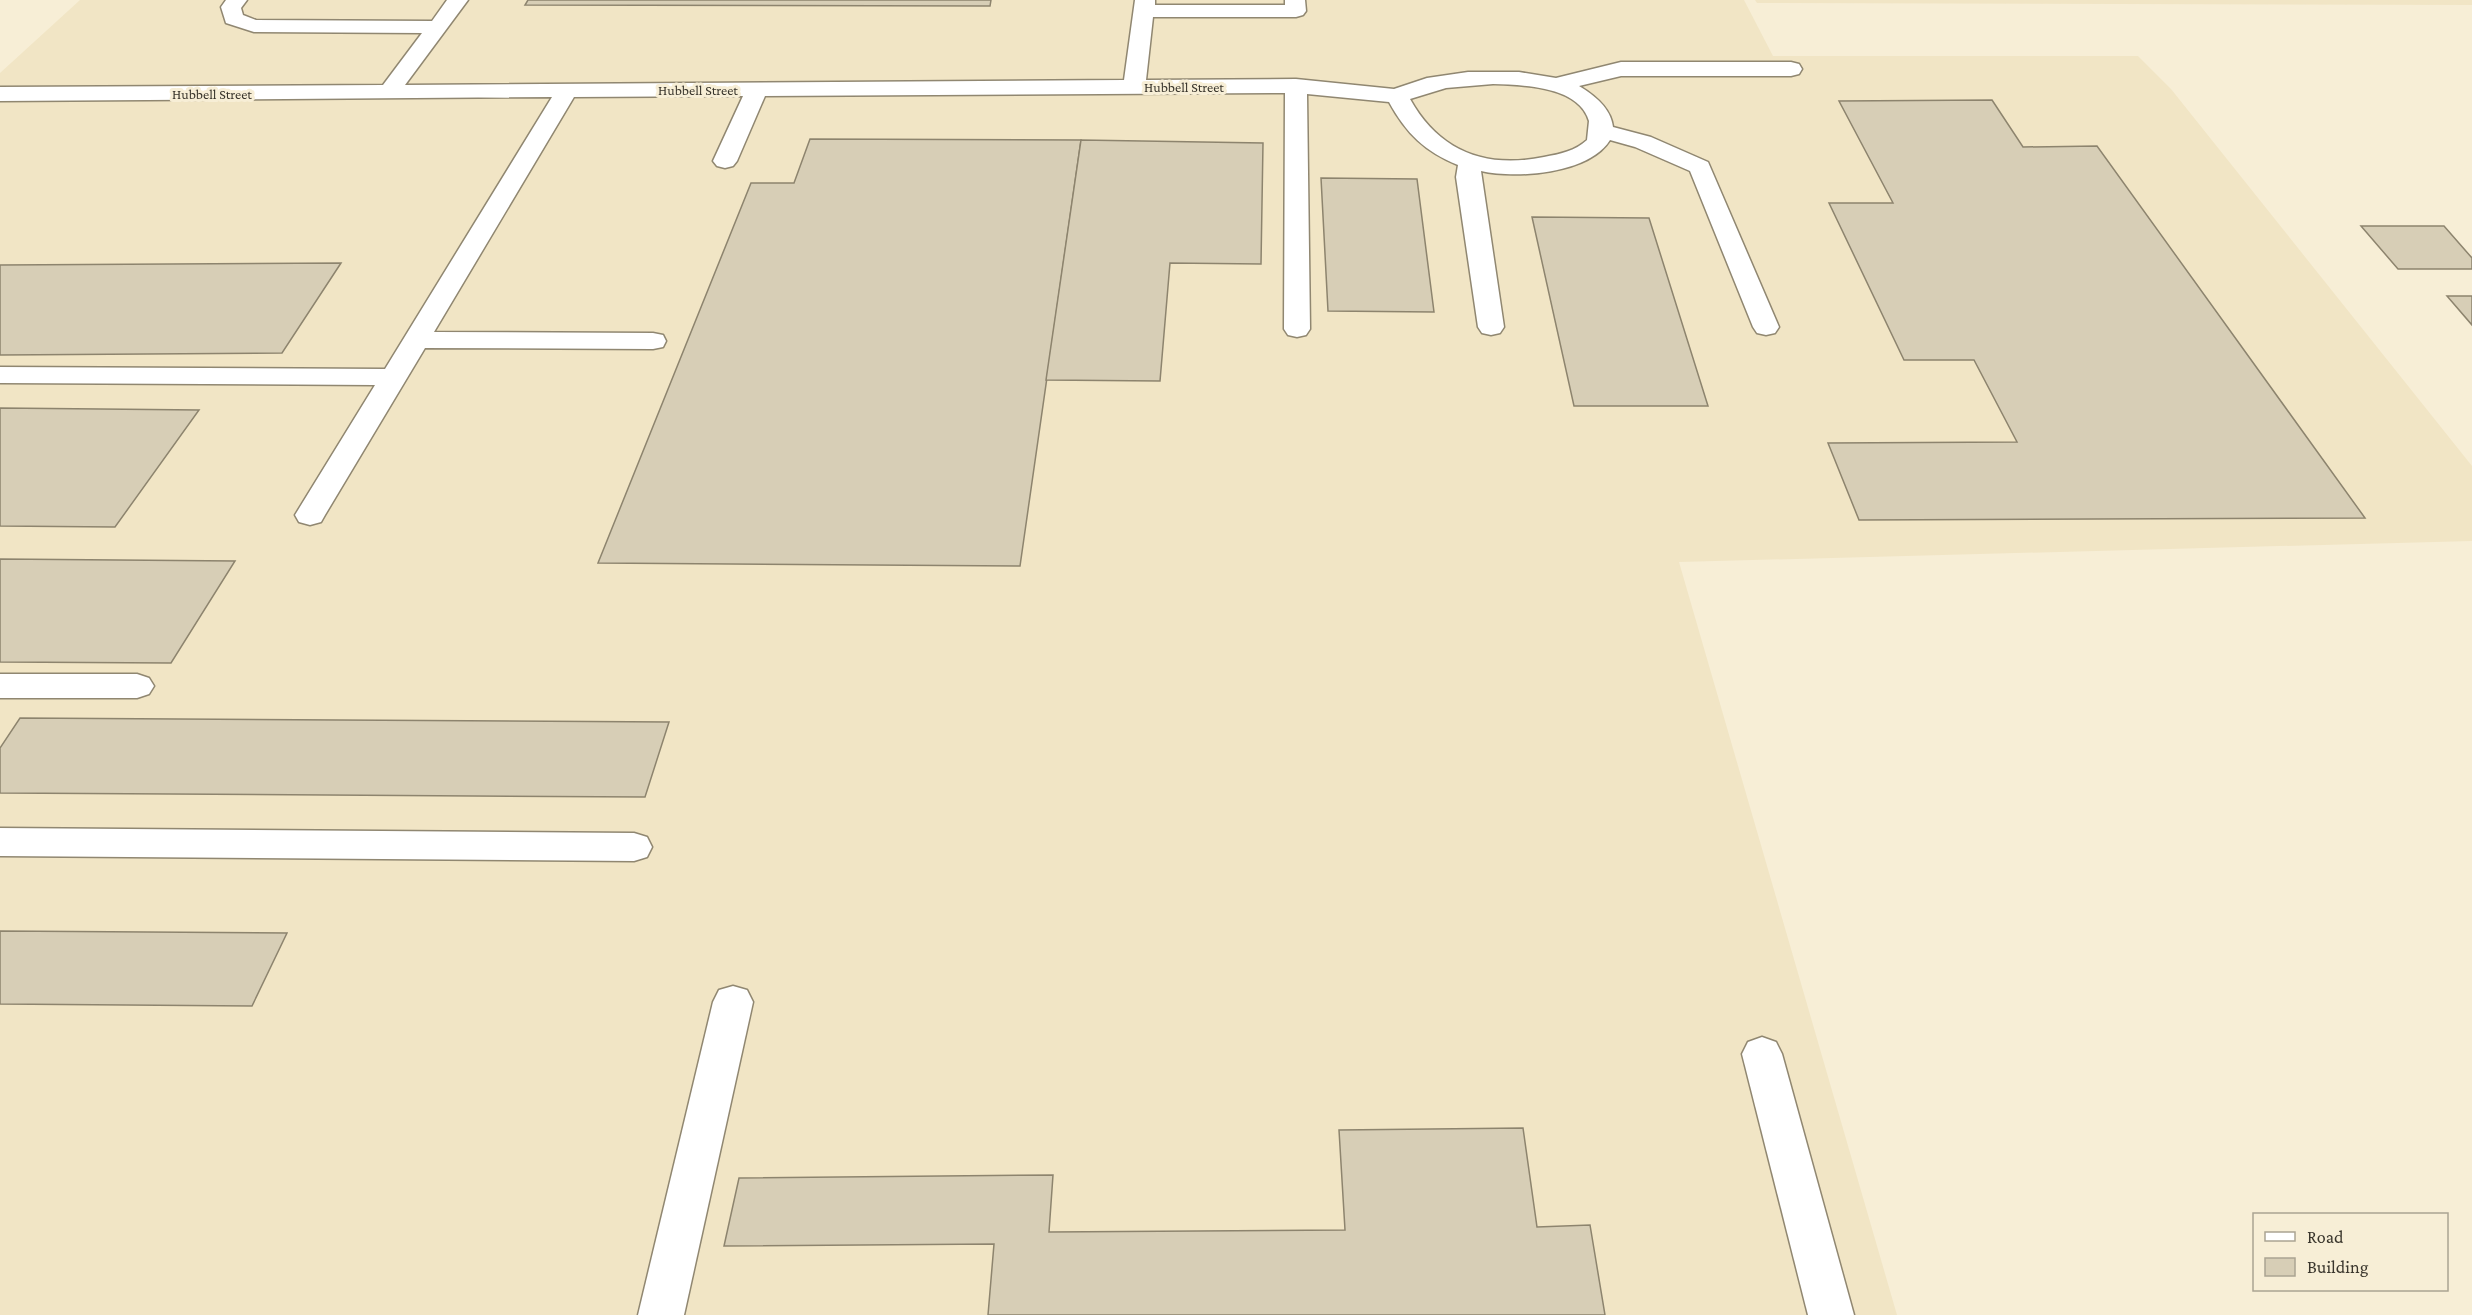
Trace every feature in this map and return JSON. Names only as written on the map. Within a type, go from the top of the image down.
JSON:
[{"type":"street","points":[[237,0],[231,7],[234,19],[254,26],[437,27]]},
{"type":"street","points":[[388,93],[458,0]]},
{"type":"street","points":[[1134,88],[1144,5],[1296,11],[1295,0]]},
{"type":"street","points":[[1555,85],[1620,69],[1791,69]]},
{"type":"street","name":"Hubbell Street","points":[[0,94],[1296,87],[1396,96],[1426,86],[1468,79],[1529,79],[1576,93],[1591,104],[1600,116],[1601,131]]},
{"type":"street","points":[[1296,87],[1297,329]]},
{"type":"street","points":[[725,161],[757,90]]},
{"type":"street","points":[[310,515],[567,91]]},
{"type":"street","points":[[1396,96],[1410,120],[1425,136],[1449,153],[1486,165],[1543,165],[1584,153],[1597,144],[1601,131],[1643,142],[1700,167],[1766,327]]},
{"type":"street","points":[[1470,161],[1468,177],[1491,327]]},
{"type":"street","points":[[414,340],[653,341]]},
{"type":"street","points":[[0,375],[393,377]]},
{"type":"street","points":[[0,686],[136,686]]},
{"type":"street","points":[[0,842],[634,847]]},
{"type":"street","points":[[661,1315],[734,1002]]},
{"type":"street","points":[[1762,1054],[1831,1315]]},
{"type":"shaded area","points":[[80,0],[1744,0],[1773,56],[2138,56],[2171,89],[2472,466],[2472,541],[1679,562],[1897,1315],[0,1315],[0,73]]},
{"type":"shaded area","points":[[1755,0],[2472,0],[2472,5],[1757,3]]},
{"type":"building","points":[[528,0],[991,0],[990,6],[525,5]]},
{"type":"building","points":[[1992,100],[2023,147],[2097,146],[2365,518],[1859,520],[1828,443],[2017,442],[1974,360],[1904,360],[1829,203],[1893,203],[1839,101]]},
{"type":"building","points":[[810,139],[1081,140],[1020,566],[598,563],[751,183],[794,183]]},
{"type":"building","points":[[1081,140],[1263,143],[1261,264],[1170,263],[1160,381],[1046,380]]},
{"type":"building","points":[[1321,178],[1417,179],[1434,312],[1328,311]]},
{"type":"building","points":[[1532,217],[1649,218],[1708,406],[1574,406]]},
{"type":"building","points":[[2361,226],[2444,226],[2472,258],[2472,269],[2398,269]]},
{"type":"building","points":[[341,263],[282,353],[0,355],[0,265]]},
{"type":"building","points":[[2447,296],[2472,296],[2472,325]]},
{"type":"building","points":[[0,408],[199,410],[115,527],[0,526]]},
{"type":"building","points":[[0,559],[235,561],[171,663],[0,662]]},
{"type":"building","points":[[20,718],[669,722],[645,797],[0,793],[0,748]]},
{"type":"building","points":[[0,931],[287,933],[252,1006],[0,1004]]},
{"type":"building","points":[[1523,1128],[1537,1227],[1590,1225],[1605,1315],[988,1315],[994,1244],[724,1246],[739,1178],[1053,1175],[1049,1232],[1345,1230],[1339,1130]]}]
